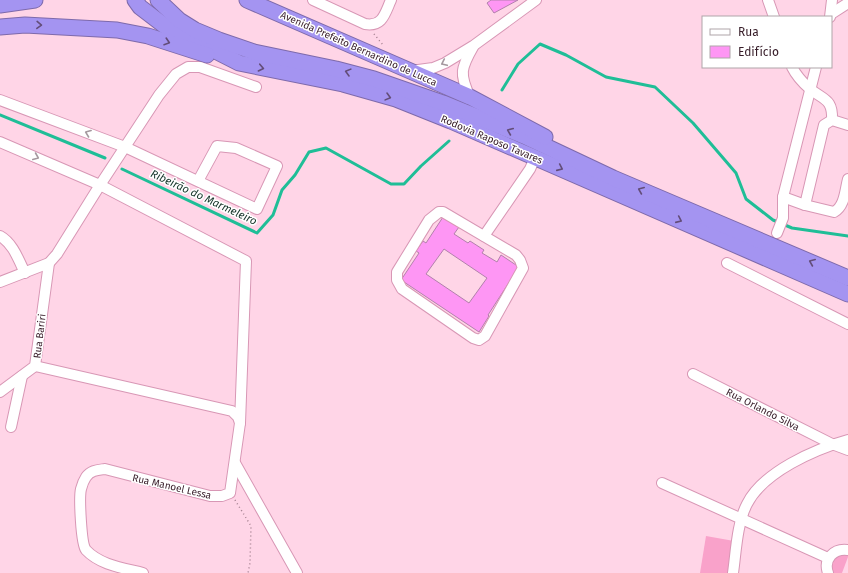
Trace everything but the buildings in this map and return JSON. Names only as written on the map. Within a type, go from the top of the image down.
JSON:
[{"type":"highway","points":[[0,5],[35,0]]},
{"type":"highway","name":"Rodovia Raposo Tavares","points":[[135,0],[140,6],[176,26],[196,30],[254,52],[336,69],[374,79],[443,103],[524,136],[613,178],[841,273],[848,278]]},
{"type":"highway","name":"Rodovia Raposo Tavares","points":[[158,0],[176,26],[188,37],[238,63],[343,84],[396,99],[848,294]]},
{"type":"highway","name":"Avenida Prefeito Bernardino de Lucca","points":[[247,0],[470,97],[535,130],[613,178]]},
{"type":"highway","points":[[0,27],[25,25],[118,30],[148,36],[238,63]]},
{"type":"street","points":[[313,0],[372,25],[380,22],[391,0]]},
{"type":"street","points":[[411,71],[433,68],[445,63],[473,46],[536,0]]},
{"type":"street","points":[[768,0],[774,16]]},
{"type":"street","points":[[831,15],[832,0]]},
{"type":"street","points":[[831,15],[848,2]]},
{"type":"street","points":[[470,97],[464,84],[463,69],[464,62],[473,46]]},
{"type":"street","points":[[0,282],[49,263],[57,254],[159,95],[176,74],[188,67],[200,67],[256,86]]},
{"type":"street","points":[[792,68],[795,74],[810,89],[824,97],[833,109],[832,120]]},
{"type":"street","points":[[778,231],[783,218],[783,197],[816,68]]},
{"type":"street","points":[[0,100],[125,147],[257,209],[277,166],[236,148],[217,146],[198,181]]},
{"type":"street","points":[[805,205],[824,125],[832,120],[848,125]]},
{"type":"street","points":[[0,142],[100,185],[246,261],[240,423],[230,493]]},
{"type":"street","points":[[484,236],[530,169],[535,158]]},
{"type":"street","points":[[783,197],[805,205],[834,212],[842,204],[848,179]]},
{"type":"street","points":[[439,212],[443,212],[484,236],[516,256],[520,260],[523,268],[485,336],[478,340],[402,290],[397,280],[397,272],[429,220],[439,212]]},
{"type":"street","points":[[0,236],[13,249],[25,273]]},
{"type":"street","name":"Rua Bariri","points":[[0,392],[35,366],[49,263]]},
{"type":"street","points":[[727,263],[848,324]]},
{"type":"street","points":[[35,366],[232,411],[238,417],[240,423]]},
{"type":"street","name":"Rua Orlando Silva","points":[[693,374],[832,444],[848,450]]},
{"type":"street","points":[[11,427],[22,376]]},
{"type":"street","points":[[733,573],[742,520],[750,500],[765,481],[791,464],[832,444],[848,440]]},
{"type":"street","points":[[235,463],[298,573]]},
{"type":"street","name":"Rua Manoel Lessa","points":[[143,573],[96,559],[84,548],[82,535],[81,489],[90,473],[95,470],[105,469],[210,496],[222,496],[230,493]]},
{"type":"street","points":[[662,482],[742,520],[828,558]]},
{"type":"street","points":[[828,573],[828,558],[836,551],[841,549],[848,550]]},
{"type":"path","points":[[367,24],[381,44],[388,47]]},
{"type":"path","points":[[230,493],[251,526],[250,563],[248,573]]},
{"type":"shaded area","points":[[706,536],[734,541],[729,573],[700,573]]},
{"type":"shaded area","points":[[848,552],[848,557],[842,573],[830,573],[829,560]]},
{"type":"waterway","name":"Ribeirão do Marmeleiro","points":[[502,90],[518,64],[540,44],[566,55],[606,77],[655,87],[693,123],[736,173],[746,199],[773,220],[792,228],[848,236]]},
{"type":"waterway","name":"Ribeirão do Marmeleiro","points":[[0,115],[105,158]]},
{"type":"waterway","name":"Ribeirão do Marmeleiro","points":[[122,169],[257,233],[273,215],[282,190],[295,175],[309,152],[326,148],[391,184],[404,184],[421,166],[449,141]]}]
